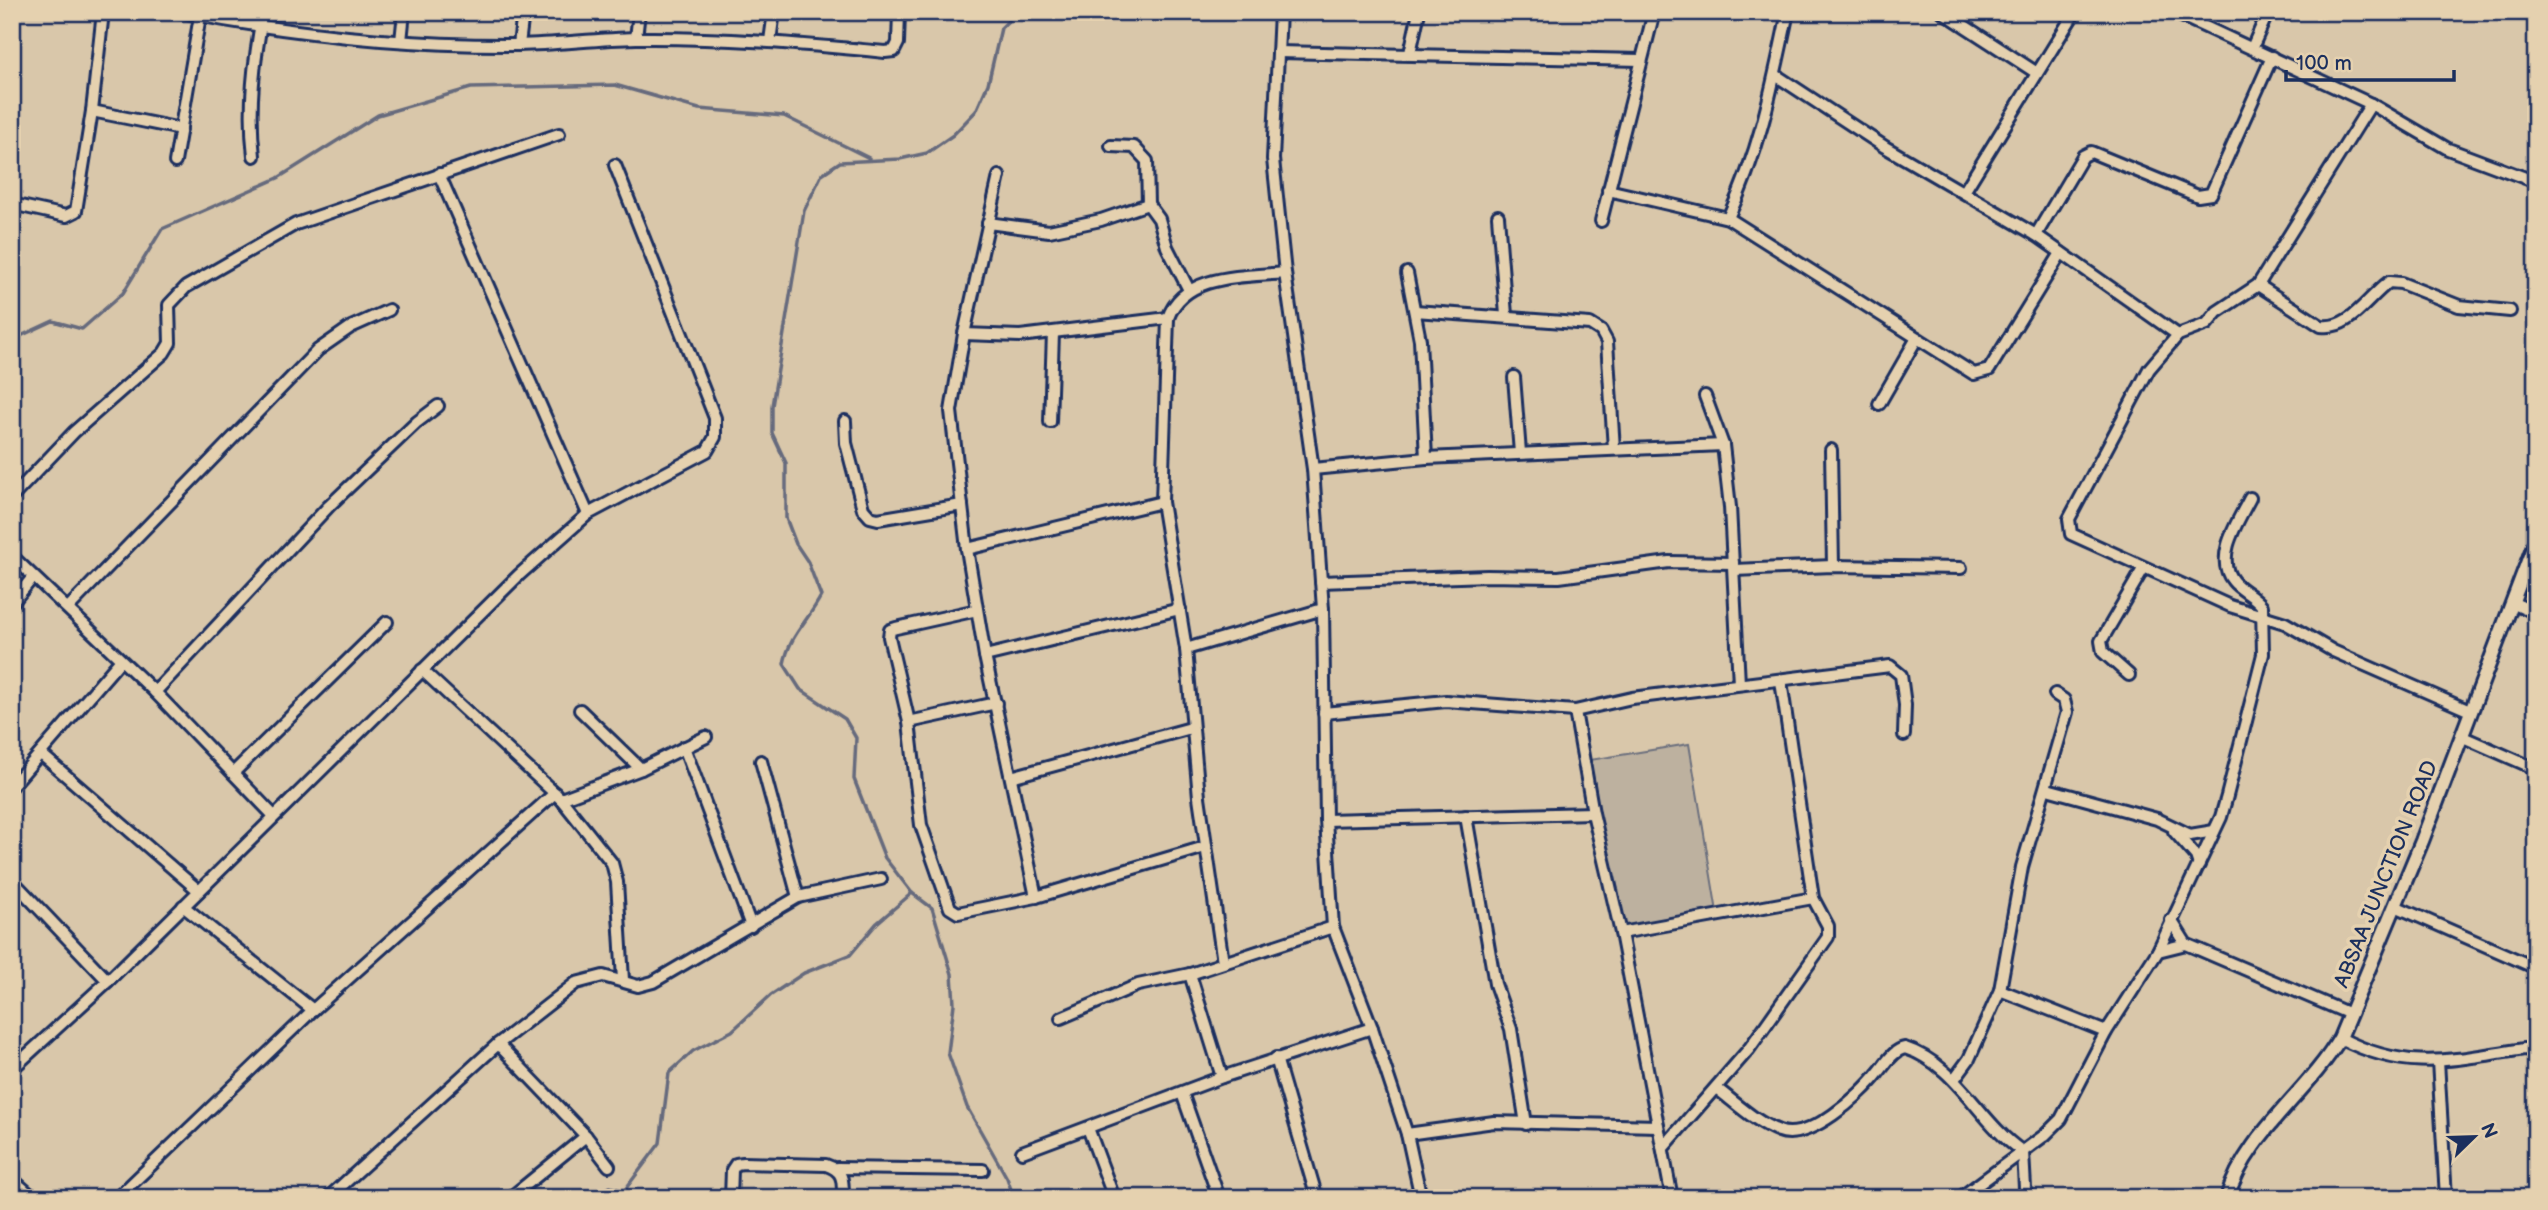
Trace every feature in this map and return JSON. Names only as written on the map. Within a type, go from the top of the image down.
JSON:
[{"type":"street","points":[[12,204],[66,216],[76,211],[92,111],[103,12]]},
{"type":"street","points":[[181,12],[260,28],[401,41],[519,45],[636,38],[770,41],[894,51],[898,43],[899,12]]},
{"type":"street","points":[[254,156],[250,119],[251,87],[263,12]]},
{"type":"street","points":[[401,41],[404,12]]},
{"type":"street","points":[[519,45],[523,12]]},
{"type":"street","points":[[636,38],[639,12]]},
{"type":"street","points":[[770,41],[774,12]]},
{"type":"street","points":[[1280,12],[1273,159],[1285,273],[1313,469],[1323,609],[1326,820],[1333,926],[1372,1028],[1407,1133],[1421,1198]]},
{"type":"street","points":[[1410,53],[1419,12]]},
{"type":"street","points":[[1601,221],[1654,12]]},
{"type":"street","points":[[1728,218],[1756,150],[1777,76],[1788,12]]},
{"type":"street","points":[[1943,12],[2037,73]]},
{"type":"street","points":[[1964,192],[2075,12]]},
{"type":"street","points":[[2173,12],[2371,104],[2448,149],[2536,183]]},
{"type":"street","points":[[2252,48],[2268,12]]},
{"type":"street","points":[[175,162],[200,16]]},
{"type":"street","points":[[1278,52],[1641,60]]},
{"type":"street","points":[[2036,235],[2083,156],[2091,152],[2198,196],[2211,194],[2272,57]]},
{"type":"street","points":[[1777,76],[1885,147],[2036,235],[2178,335]]},
{"type":"street","points":[[2371,104],[2258,285],[2217,312],[2207,324],[2178,335],[2149,369],[2069,519],[2068,526],[2071,534],[2143,569],[2230,606],[2284,623],[2333,651],[2470,711]]},
{"type":"street","points":[[92,111],[181,129]]},
{"type":"street","points":[[12,497],[74,432],[164,353],[170,343],[169,306],[186,287],[296,224],[559,134]]},
{"type":"street","points":[[1111,146],[1134,147],[1147,162],[1149,204],[1159,219],[1167,247],[1189,290]]},
{"type":"street","points":[[12,1069],[108,981],[519,575],[588,514],[707,452],[715,437],[715,418],[615,165]]},
{"type":"street","points":[[439,174],[588,514]]},
{"type":"street","points":[[999,176],[964,334],[951,411],[967,549],[985,656],[1036,897]]},
{"type":"street","points":[[1608,190],[1728,218],[1974,374],[1986,373],[2061,253]]},
{"type":"street","points":[[988,223],[1009,229],[1049,231],[1101,220],[1149,204]]},
{"type":"street","points":[[1498,216],[1506,315]]},
{"type":"street","points":[[1223,962],[1205,847],[1191,728],[1186,649],[1162,502],[1168,317],[1173,305],[1189,290],[1222,280],[1285,273]]},
{"type":"street","points":[[1407,273],[1415,310],[1426,457]]},
{"type":"street","points":[[2258,285],[2321,326],[2343,324],[2389,282],[2402,283],[2459,306],[2510,311]]},
{"type":"street","points":[[69,607],[297,370],[351,327],[389,310]]},
{"type":"street","points":[[1415,310],[1506,315],[1590,324],[1601,331],[1607,342],[1614,449]]},
{"type":"street","points":[[964,334],[1054,333],[1168,317]]},
{"type":"street","points":[[1050,422],[1054,333]]},
{"type":"street","points":[[1879,404],[1917,338]]},
{"type":"street","points":[[1514,377],[1520,453]]},
{"type":"street","points":[[1706,396],[1723,445],[1734,567],[1739,684]]},
{"type":"street","points":[[155,692],[329,506],[417,422],[438,406]]},
{"type":"street","points":[[845,421],[863,509],[870,517],[878,519],[962,505]]},
{"type":"street","points":[[1313,469],[1426,457],[1723,445]]},
{"type":"street","points":[[1831,450],[1833,566]]},
{"type":"street","points":[[1960,1198],[2062,1119],[2106,1032],[2158,951],[2214,831],[2227,796],[2260,667],[2264,617],[2262,606],[2255,597],[2231,579],[2226,563],[2229,543],[2250,498]]},
{"type":"street","points":[[967,549],[1162,502]]},
{"type":"street","name":"ABSAA JUNCTION ROAD","points":[[2227,1198],[2248,1152],[2323,1067],[2340,1038],[2463,737],[2470,711],[2536,540]]},
{"type":"street","points":[[12,556],[33,578],[69,607],[120,661],[155,692],[275,816]]},
{"type":"street","points":[[1321,582],[1488,576],[1559,577],[1669,562],[1734,567],[1961,568]]},
{"type":"street","points":[[2129,675],[2103,652],[2101,641],[2143,569]]},
{"type":"street","points":[[12,603],[33,578]]},
{"type":"street","points":[[2512,603],[2536,613]]},
{"type":"street","points":[[985,656],[1180,609]]},
{"type":"street","points":[[1186,649],[1323,609]]},
{"type":"street","points":[[977,610],[890,630],[909,722],[921,825],[950,908],[958,913],[1036,897],[1205,847]]},
{"type":"street","points":[[233,774],[387,622]]},
{"type":"street","points":[[12,786],[120,661]]},
{"type":"street","points":[[1324,712],[1446,701],[1575,710],[1632,698],[1895,667],[1901,675],[1905,705],[1904,734]]},
{"type":"street","points":[[422,670],[558,796],[611,863],[617,882],[623,980]]},
{"type":"street","points":[[1663,1149],[1749,1049],[1828,937],[1828,926],[1813,898],[1781,681]]},
{"type":"street","points":[[1955,1078],[1969,1059],[2000,990],[2022,867],[2047,789],[2067,712],[2064,700],[2054,694]]},
{"type":"street","points":[[909,722],[996,704]]},
{"type":"street","points":[[580,710],[641,769]]},
{"type":"street","points":[[1575,710],[1593,813],[1621,933],[1672,1198]]},
{"type":"street","points":[[1011,777],[1191,728]]},
{"type":"street","points":[[117,1198],[313,1010],[558,796],[641,769],[706,737]]},
{"type":"street","points":[[2463,737],[2536,769]]},
{"type":"street","points":[[684,747],[751,926]]},
{"type":"street","points":[[41,754],[199,891]]},
{"type":"street","points":[[761,761],[798,897]]},
{"type":"street","points":[[2047,789],[2158,819],[2172,829],[2194,853],[2199,865]]},
{"type":"street","points":[[1326,820],[1593,813]]},
{"type":"street","points":[[1465,816],[1494,984],[1511,1029],[1526,1124]]},
{"type":"street","points":[[2172,829],[2190,835],[2214,831]]},
{"type":"street","points":[[328,1198],[498,1044],[576,983],[603,976],[638,986],[653,982],[798,897],[881,879]]},
{"type":"street","points":[[12,880],[108,981]]},
{"type":"street","points":[[1621,933],[1813,898]]},
{"type":"street","points":[[183,906],[313,1010]]},
{"type":"street","points":[[2395,906],[2536,968]]},
{"type":"street","points":[[2171,920],[2186,944],[2350,1014]]},
{"type":"street","points":[[1061,1018],[1138,985],[1190,974],[1333,926]]},
{"type":"street","points":[[2158,951],[2186,944]]},
{"type":"street","points":[[1190,974],[1222,1077]]},
{"type":"street","points":[[2000,990],[2106,1032]]},
{"type":"street","points":[[1022,1152],[1222,1077],[1372,1028]]},
{"type":"street","points":[[2340,1038],[2372,1053],[2403,1062],[2438,1061],[2524,1049],[2536,1051]]},
{"type":"street","points":[[498,1044],[586,1136],[609,1166]]},
{"type":"street","points":[[1716,1088],[1757,1119],[1781,1132],[1794,1134],[1859,1096],[1899,1049],[1910,1050],[1955,1078],[1986,1121],[2022,1152],[2025,1188],[2029,1198]]},
{"type":"street","points":[[1276,1058],[1317,1198]]},
{"type":"street","points":[[2438,1061],[2446,1198]]},
{"type":"street","points":[[1182,1093],[1219,1198]]},
{"type":"street","points":[[1407,1133],[1494,1122],[1658,1126]]},
{"type":"street","points":[[1088,1128],[1114,1198]]},
{"type":"street","points":[[510,1198],[586,1136]]},
{"type":"street","points":[[732,1198],[732,1170],[736,1164],[983,1170]]},
{"type":"street","points":[[837,1168],[843,1177],[843,1198]]},
{"type":"street","points":[[12,1179],[34,1198]]},
{"type":"shaded area","points":[[1689,744],[1717,912],[1617,928],[1590,760]]},
{"type":"waterway","points":[[1014,1198],[1007,1178],[967,1107],[948,1053],[954,1004],[952,974],[932,908],[912,893],[885,858],[854,779],[856,738],[845,719],[800,689],[784,664],[794,637],[821,596],[786,518],[786,463],[772,433],[772,406],[804,211],[822,174],[840,162],[900,159],[927,153],[953,135],[976,111],[988,84],[1001,28],[1017,12]]},
{"type":"waterway","points":[[12,340],[53,321],[82,329],[123,293],[162,229],[278,178],[378,115],[471,88],[615,85],[699,109],[784,116],[869,158]]},
{"type":"waterway","points":[[594,1198],[610,1187],[624,1191],[660,1143],[669,1073],[693,1051],[732,1031],[771,995],[804,973],[850,955],[877,923],[912,893]]}]
